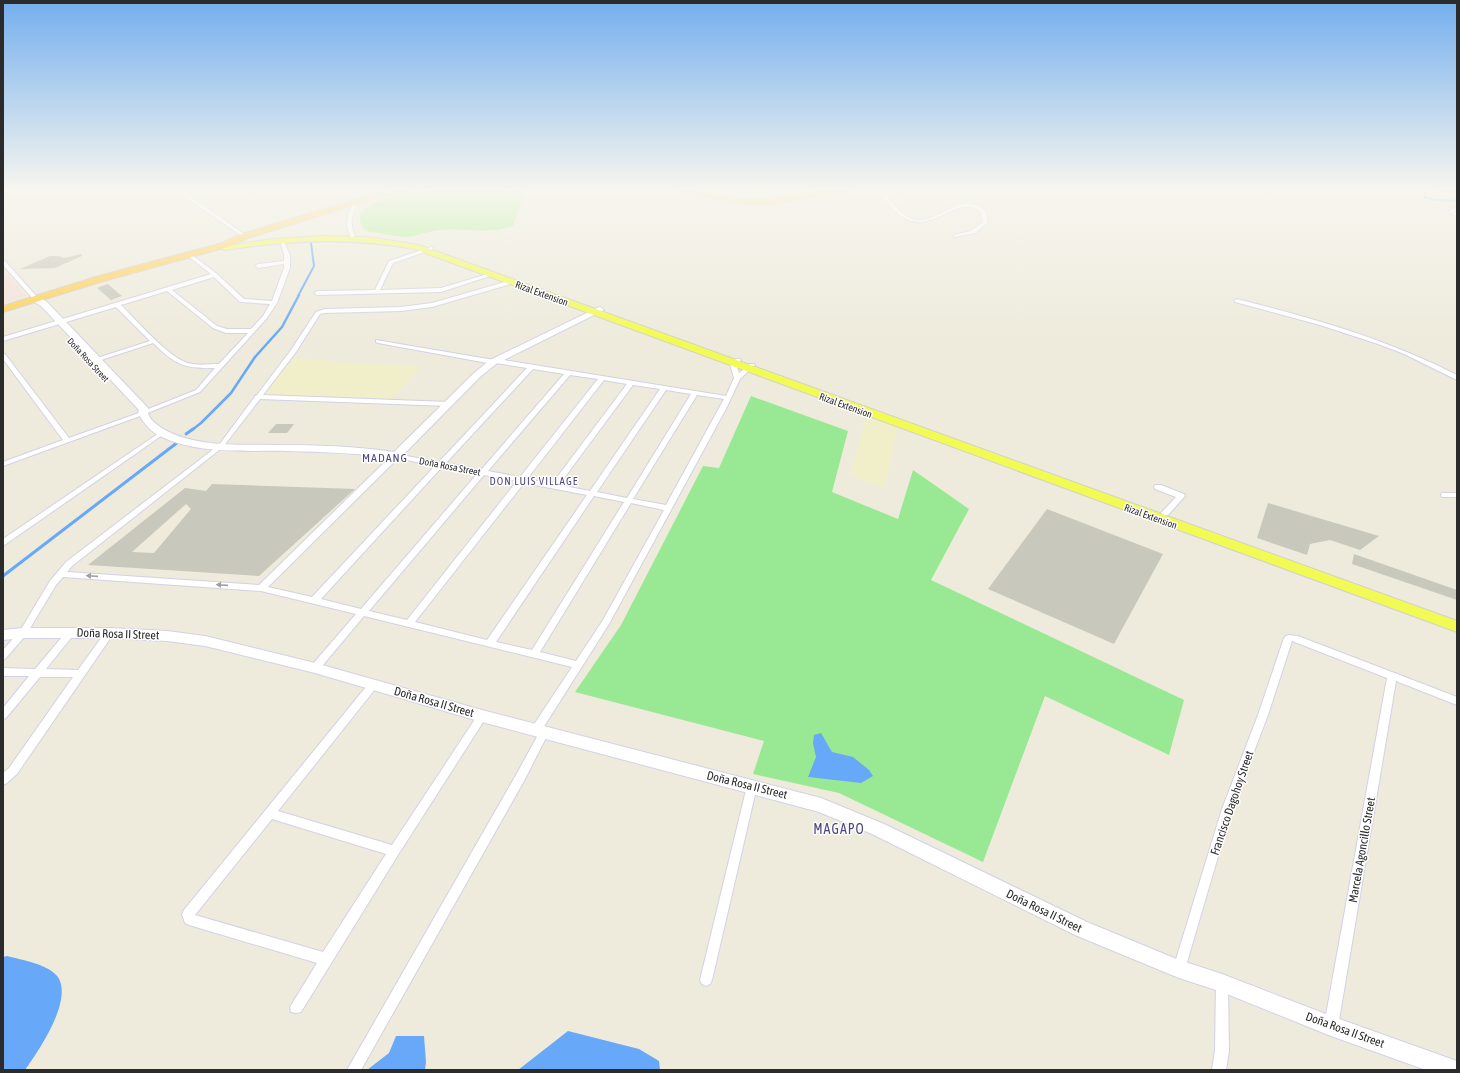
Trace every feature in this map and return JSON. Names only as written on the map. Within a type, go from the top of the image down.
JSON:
[{"type":"highway","points":[[129,272],[225,247],[239,239]]},
{"type":"highway","points":[[3,309],[37,301],[129,272],[225,247]]},
{"type":"main road","name":"Rizal Extension","points":[[225,247],[277,239]]},
{"type":"main road","name":"Rizal Extension","points":[[225,247],[282,240],[304,239]]},
{"type":"main road","name":"Rizal Extension","points":[[369,239],[428,249],[1457,627]]},
{"type":"main road","name":"Rizal Extension","points":[[428,249],[512,282],[597,311]]},
{"type":"main road","name":"Rizal Extension","points":[[743,364],[1165,513],[1457,619]]},
{"type":"street","points":[[3,464],[143,413],[198,391],[252,331],[274,302],[287,262],[282,240]]},
{"type":"street","points":[[377,291],[391,262],[428,249]]},
{"type":"street","points":[[191,256],[215,275],[242,301],[274,302]]},
{"type":"street","points":[[3,262],[37,301]]},
{"type":"street","points":[[258,266],[287,262]]},
{"type":"street","points":[[317,293],[440,290],[493,274]]},
{"type":"street","points":[[3,339],[215,275]]},
{"type":"street","points":[[3,656],[23,633],[60,574],[87,549],[221,446],[257,397],[294,351],[321,311],[401,309],[432,305],[512,282]]},
{"type":"street","points":[[168,289],[215,327],[226,331],[252,331]]},
{"type":"street","name":"Doña Rosa Street","points":[[37,301],[37,306],[58,323],[94,361],[136,413],[143,413],[151,425],[162,433],[185,440],[221,446],[365,452],[396,456],[668,508]]},
{"type":"street","points":[[1237,301],[1317,323],[1398,349],[1423,359],[1457,378]]},
{"type":"street","points":[[117,305],[155,341],[184,364],[194,366],[221,366]]},
{"type":"street","points":[[261,588],[448,404],[495,361],[597,311]]},
{"type":"street","points":[[94,361],[155,341]]},
{"type":"street","points":[[378,341],[728,398]]},
{"type":"street","points":[[3,355],[68,441]]},
{"type":"street","points":[[737,378],[743,364]]},
{"type":"street","points":[[354,1070],[520,778],[540,730],[578,665],[606,622],[728,398],[743,364]]},
{"type":"street","points":[[314,601],[531,366]]},
{"type":"street","points":[[315,668],[568,373]]},
{"type":"street","points":[[409,624],[602,378]]},
{"type":"street","points":[[554,486],[631,383]]},
{"type":"street","points":[[490,644],[664,388]]},
{"type":"street","points":[[534,654],[695,393]]},
{"type":"street","points":[[257,397],[448,404]]},
{"type":"street","points":[[3,543],[162,433]]},
{"type":"street","points":[[1158,487],[1181,496],[1165,513]]},
{"type":"street","points":[[1445,495],[1457,495]]},
{"type":"street","points":[[60,574],[261,588],[578,665]]},
{"type":"street","points":[[3,715],[71,632]]},
{"type":"street","name":"Doña Rosa II Street","points":[[3,635],[71,632],[109,633],[168,636],[205,641],[315,668],[482,716],[792,797],[846,814],[1081,929],[1179,970],[1222,983],[1331,1026],[1454,1070]]},
{"type":"street","points":[[3,780],[13,771],[109,633]]},
{"type":"street","name":"Francisco Dagohoy Street","points":[[1179,970],[1227,809],[1263,715],[1289,638],[1295,638],[1392,675]]},
{"type":"street","points":[[3,672],[80,674]]},
{"type":"street","points":[[1392,675],[1457,701]]},
{"type":"street","name":"Marcela Agoncillo Street","points":[[1331,1026],[1392,675]]},
{"type":"street","points":[[326,959],[189,919],[188,914],[192,907],[373,685]]},
{"type":"street","points":[[296,1007],[394,851],[482,716]]},
{"type":"street","points":[[706,980],[752,786]]},
{"type":"street","points":[[269,814],[394,851]]},
{"type":"street","points":[[1219,1070],[1222,1051],[1222,983]]},
{"type":"shaded area","points":[[3,270],[27,296],[3,303]]},
{"type":"shaded area","points":[[296,358],[420,367],[391,399],[260,394],[272,379]]},
{"type":"shaded area","points":[[866,417],[897,428],[885,488],[851,475]]},
{"type":"green space","points":[[751,396],[848,431],[832,492],[898,519],[913,470],[969,509],[931,580],[1184,700],[1169,755],[1045,696],[983,862],[839,793],[753,774],[764,741],[575,692],[621,625],[703,466],[719,468]]},
{"type":"water","points":[[821,733],[832,752],[853,757],[869,770],[873,776],[861,783],[808,777],[816,757],[813,743],[814,735]]},
{"type":"water","points":[[7,956],[34,963],[48,969],[58,977],[61,987],[61,999],[58,1012],[46,1038],[25,1070],[3,1070],[3,957]]},
{"type":"water","points":[[568,1031],[639,1049],[659,1061],[660,1070],[518,1070]]},
{"type":"water","points":[[396,1036],[424,1036],[426,1062],[425,1070],[367,1070],[389,1053]]},
{"type":"building","points":[[81,254],[82,256],[55,268],[20,269],[50,256],[59,256],[64,258]]},
{"type":"building","points":[[108,284],[122,296],[111,300],[97,288]]},
{"type":"building","points":[[276,424],[294,424],[287,433],[268,433]]},
{"type":"building","points":[[212,484],[355,489],[259,576],[88,565],[185,488],[206,491]],"holes":[[[186,504],[191,509],[154,553],[132,552]]]},
{"type":"building","points":[[1268,503],[1379,536],[1360,550],[1330,540],[1310,544],[1307,555],[1257,538]]},
{"type":"building","points":[[1047,509],[1163,554],[1114,644],[988,589]]},
{"type":"building","points":[[1354,554],[1457,590],[1457,600],[1352,564]]},
{"type":"waterway","points":[[298,296],[314,266],[311,243]]},
{"type":"waterway","points":[[192,430],[231,393],[255,357],[282,327],[299,295]]},
{"type":"waterway","points":[[186,434],[193,429]]},
{"type":"waterway","points":[[3,576],[178,442]]},
{"type":"district","name":"MADANG","points":[[385,458]]},
{"type":"district","name":"DON LUIS VILLAGE","points":[[534,481]]},
{"type":"district","name":"MAGAPO","points":[[839,829]]}]
